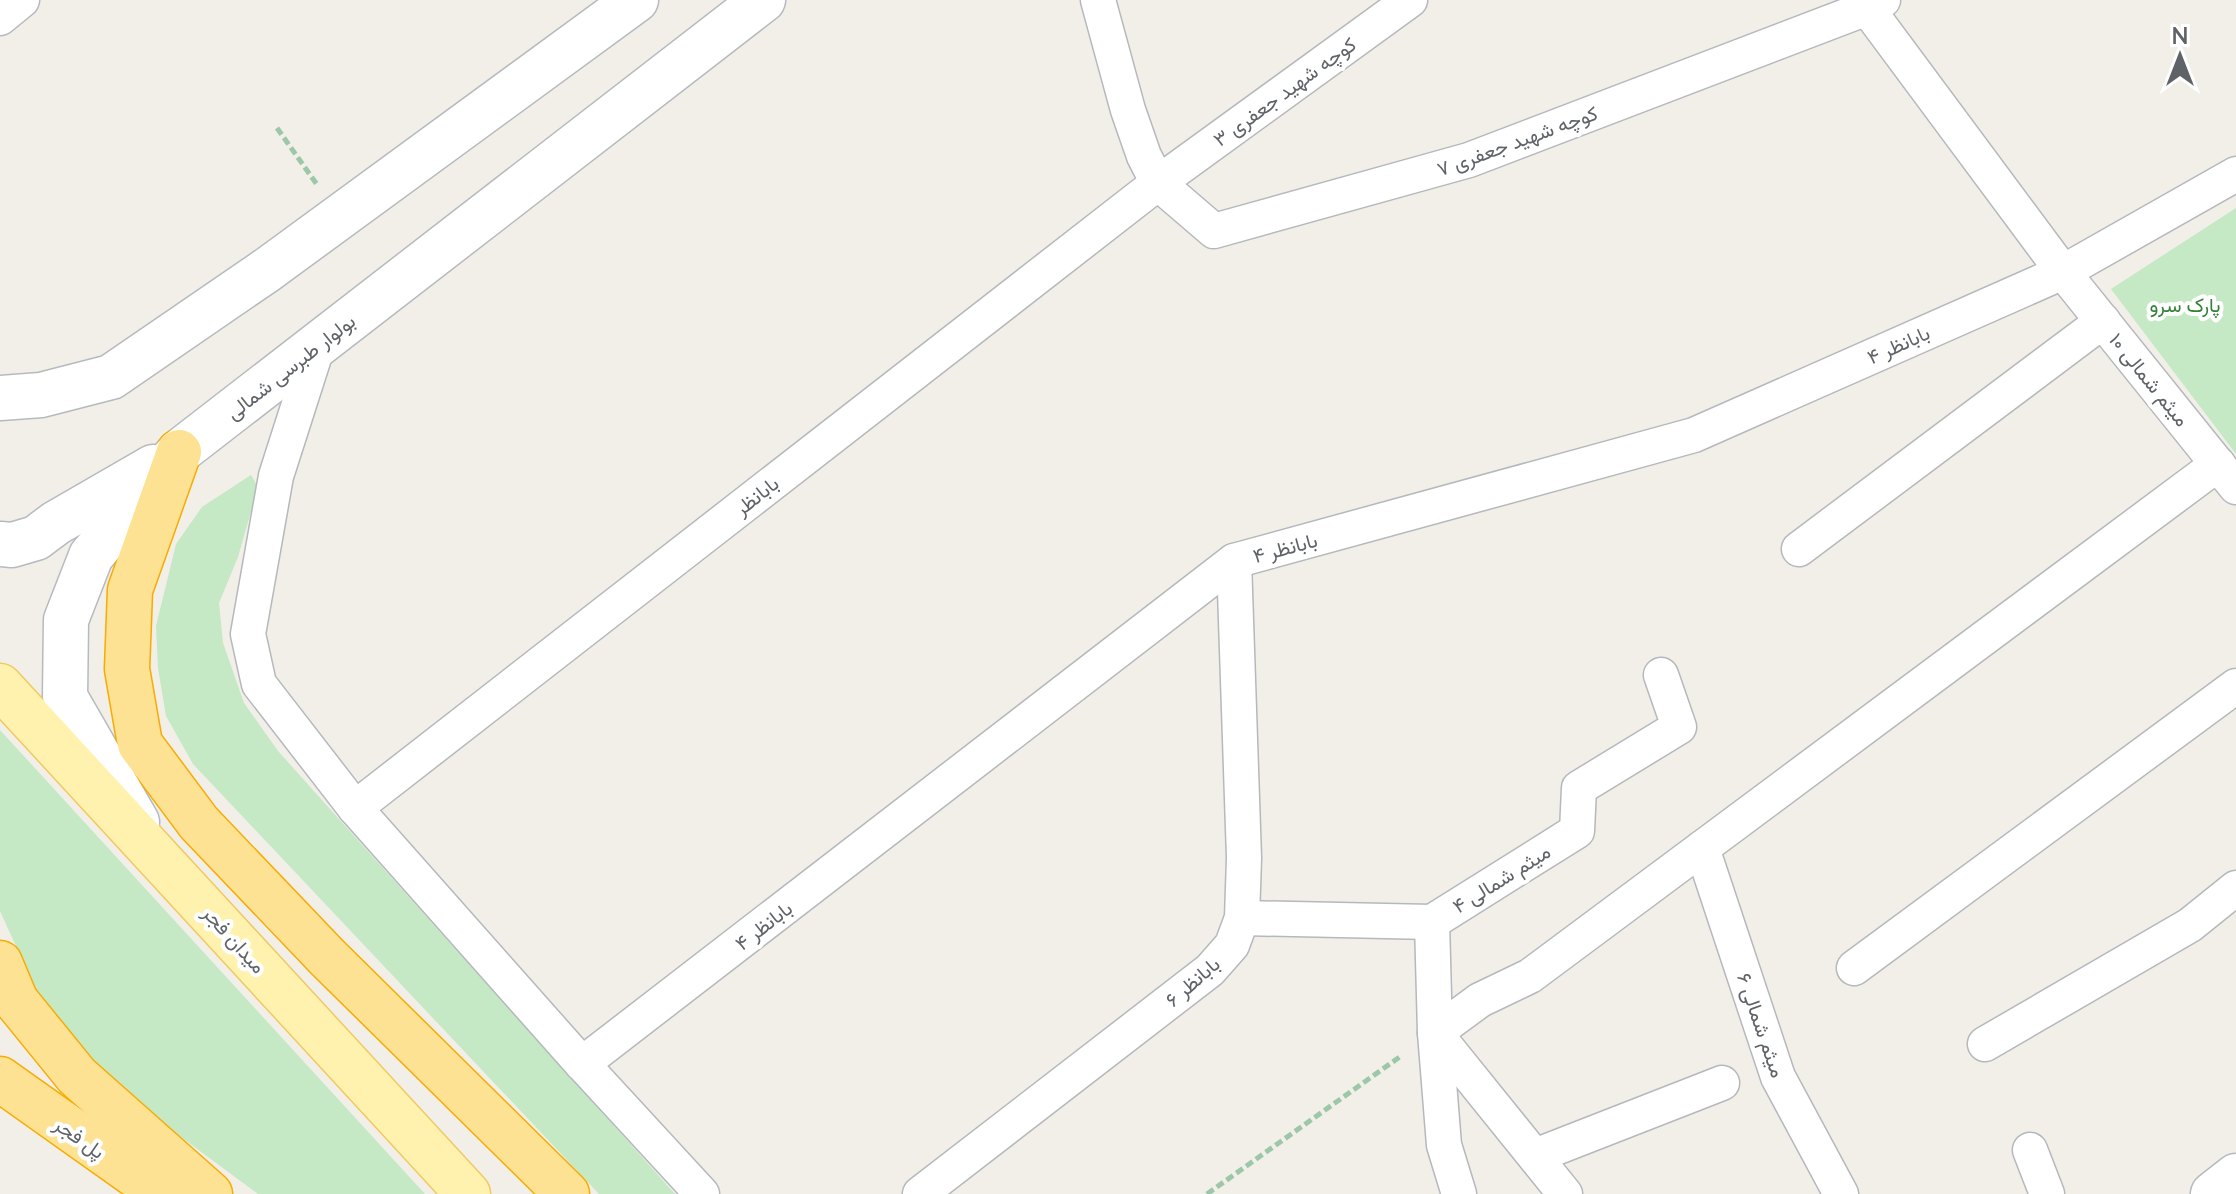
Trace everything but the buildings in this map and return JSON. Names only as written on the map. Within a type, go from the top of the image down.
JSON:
[{"type":"highway","points":[[179,452],[130,590],[127,669],[140,744],[210,835],[327,957],[567,1194]]},
{"type":"highway","points":[[0,963],[16,1001],[77,1076],[210,1194]]},
{"type":"highway","name":"پل فجر","points":[[0,1079],[162,1194]]},
{"type":"main road","points":[[0,398],[41,395],[111,377],[267,270],[636,0]]},
{"type":"main road","name":"بولوار طبرسی شمالی","points":[[152,848],[65,697],[66,620],[91,556],[179,452],[763,0]]},
{"type":"main road","points":[[0,544],[12,545],[36,538],[56,523],[179,452]]},
{"type":"main road","name":"میدان فجر","points":[[0,686],[468,1194]]},
{"type":"main road","points":[[2213,1194],[2236,1176]]},
{"type":"street","points":[[0,18],[22,0]]},
{"type":"street","points":[[1098,0],[1128,110],[1144,156],[1158,183]]},
{"type":"street","name":"کوچه شهید جعفری ۳","points":[[1158,183],[1410,0]]},
{"type":"street","name":"کوچه شهید جعفری ۷","points":[[1158,183],[1214,231],[1469,160],[1875,4]]},
{"type":"street","name":"میثم شمالی ۱۰","points":[[1875,4],[2063,272],[2227,476]]},
{"type":"street","name":"بابانظر ۴","points":[[582,1064],[1234,561],[1694,435],[2063,272],[2236,174]]},
{"type":"street","name":"بابانظر","points":[[355,808],[1158,183]]},
{"type":"street","points":[[1799,549],[2103,321]]},
{"type":"street","points":[[318,345],[276,476],[248,634],[259,684],[355,808],[702,1194]]},
{"type":"street","points":[[1565,1194],[1435,1033],[1480,1000],[1530,976],[1702,848],[2227,476]]},
{"type":"street","name":"بابانظر ۶","points":[[920,1194],[1210,970],[1232,945],[1242,918],[1244,858],[1234,561]]},
{"type":"street","name":"میثم شمالی ۴","points":[[1459,1194],[1444,1145],[1435,1033],[1432,922],[1577,831],[1579,788],[1679,727],[1661,675]]},
{"type":"street","points":[[1854,968],[2236,686]]},
{"type":"street","name":"میثم شمالی ۶","points":[[1702,848],[1778,1077],[1841,1194]]},
{"type":"street","points":[[1985,1044],[2190,925],[2236,888]]},
{"type":"street","points":[[1242,918],[1432,922]]},
{"type":"street","points":[[1535,1156],[1722,1083]]},
{"type":"street","points":[[2030,1150],[2047,1194]]},
{"type":"path","points":[[277,128],[340,217]]},
{"type":"path","points":[[1207,1194],[1435,1033]]},
{"type":"green space","name":"پارک سرو","points":[[2236,208],[2236,454],[2111,289]]},
{"type":"green space","points":[[251,475],[258,487],[238,557],[219,603],[223,643],[244,703],[278,751],[675,1194],[599,1194],[193,764],[166,716],[158,668],[156,626],[176,544],[202,507]]},
{"type":"green space","points":[[0,730],[425,1194],[258,1194],[181,1137],[89,1061],[40,999],[0,911]]}]
